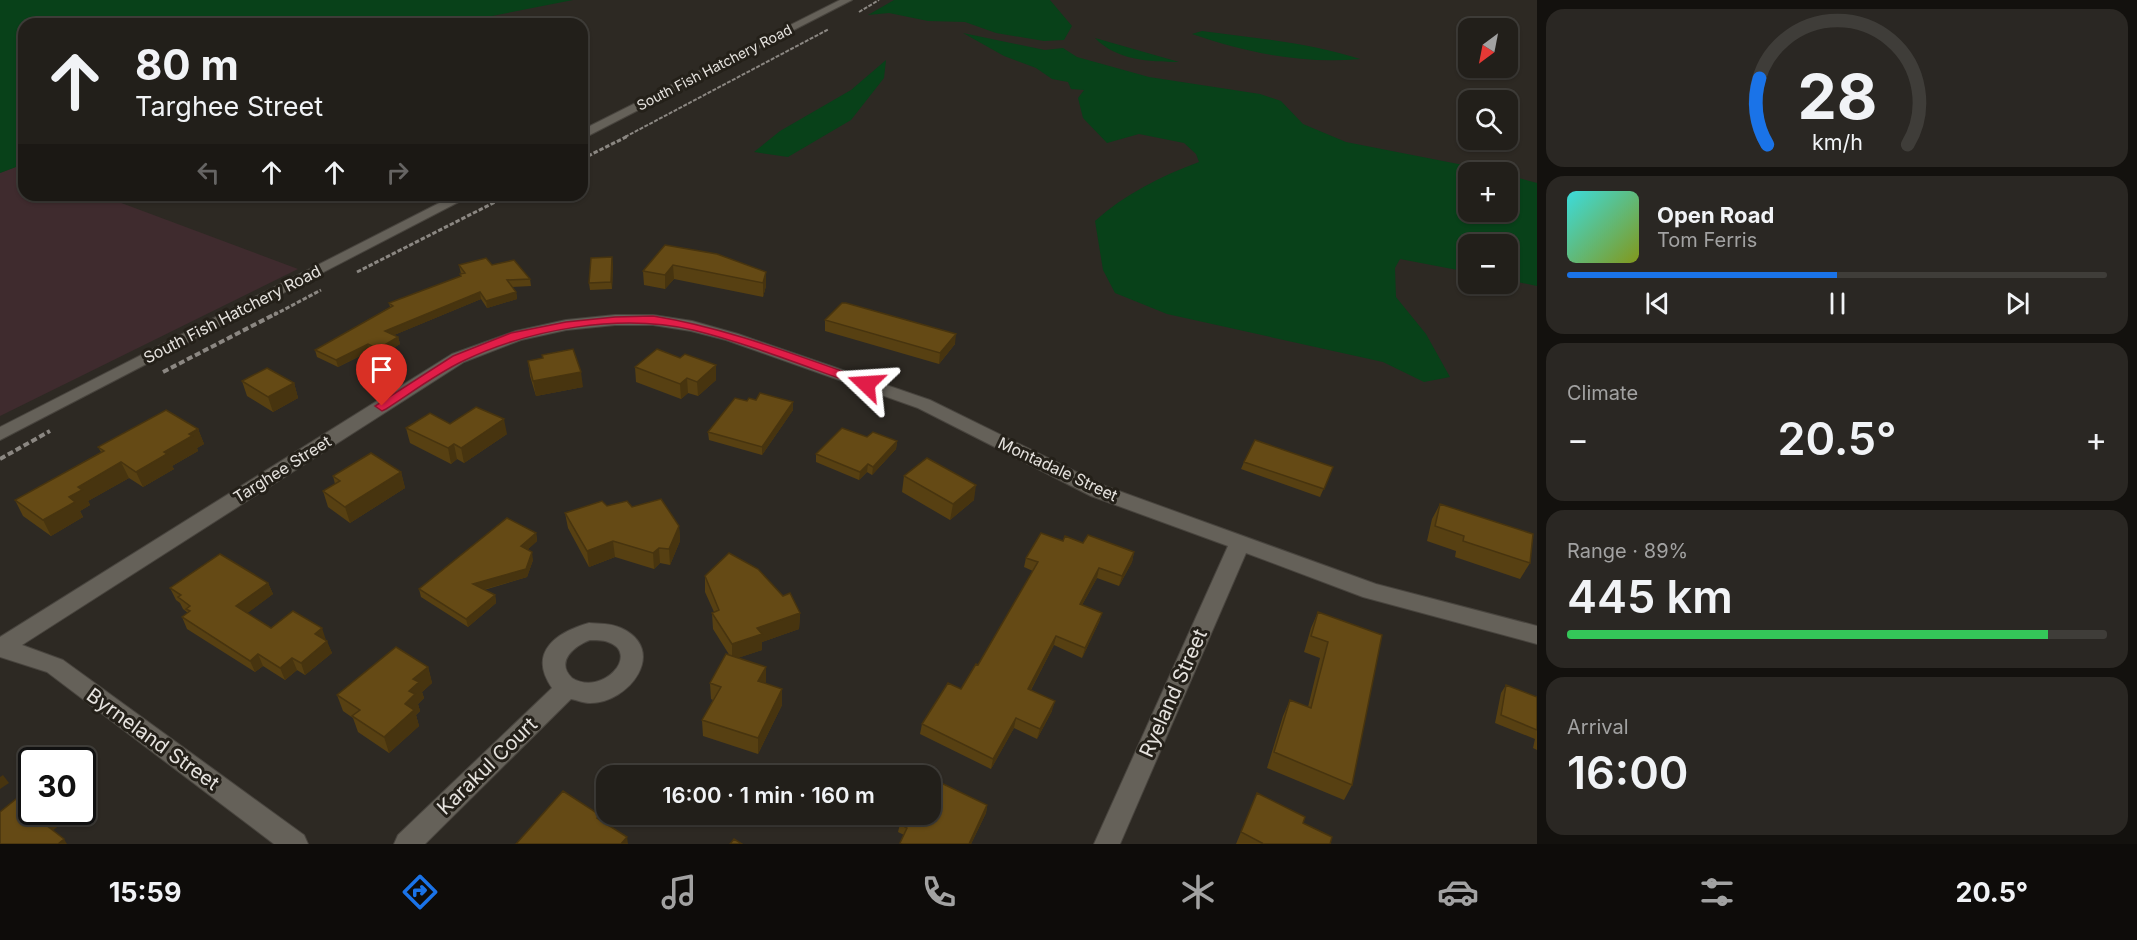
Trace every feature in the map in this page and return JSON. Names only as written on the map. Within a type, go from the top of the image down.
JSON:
[{"type":"street","name":"South Fish Hatchery Road","points":[[588,132],[847,0]]},
{"type":"street","name":"South Fish Hatchery Road","points":[[0,434],[453,201]]},
{"type":"street","name":"Montadale Street","points":[[615,320],[653,320],[692,326],[808,363],[924,404],[1098,491],[1371,591],[1537,635]]},
{"type":"street","name":"Targhee Street","points":[[1,644],[458,358],[516,336],[566,325],[615,320]]},
{"type":"street","name":"Ryeland Street","points":[[1107,844],[1240,543]]},
{"type":"street","name":"Byrneland Street","points":[[1,644],[55,666],[295,844]]},
{"type":"street","name":"Karakul Court","points":[[407,844],[567,688]]},
{"type":"path","points":[[850,17],[879,0]]},
{"type":"path","points":[[588,156],[829,28]]},
{"type":"path","points":[[352,274],[497,201]]},
{"type":"path","points":[[153,377],[331,285]]},
{"type":"path","points":[[0,459],[60,426]]},
{"type":"shaded area","points":[[18,166],[18,201],[116,201],[298,269],[0,416],[0,173]]},
{"type":"green space","points":[[0,0],[573,0],[482,18],[18,18],[18,166],[0,173]]},
{"type":"green space","points":[[894,0],[1050,0],[1072,26],[1064,40],[1044,41],[996,33],[965,22],[928,21],[889,13],[868,15]]},
{"type":"green space","points":[[1202,31],[1302,45],[1360,59],[1317,60],[1275,56],[1233,47],[1192,34]]},
{"type":"green space","points":[[963,33],[1045,50],[1063,48],[1077,57],[1149,77],[1260,94],[1281,101],[1303,124],[1346,142],[1458,164],[1458,222],[1518,222],[1518,178],[1537,183],[1537,286],[1518,282],[1518,234],[1458,234],[1458,270],[1400,259],[1395,268],[1396,297],[1426,334],[1450,377],[1424,382],[1383,362],[1167,314],[1115,293],[1103,270],[1095,221],[1119,202],[1144,187],[1199,162],[1196,154],[1184,143],[1139,134],[1107,143],[1083,118],[1078,98],[1084,90],[1071,89],[1068,82],[1052,79],[1036,68],[1004,56]]},
{"type":"green space","points":[[1095,38],[1179,62],[1145,60],[1123,55],[1103,45]]},
{"type":"green space","points":[[886,60],[884,78],[851,120],[788,157],[754,152],[780,131],[851,90]]},
{"type":"building","points":[[665,245],[717,254],[766,272],[763,283],[673,265],[665,275],[643,271]]},
{"type":"building","points":[[612,257],[611,282],[589,283],[591,258]]},
{"type":"building","points":[[486,258],[492,265],[514,260],[530,279],[507,280],[516,292],[486,301],[480,292],[385,331],[398,337],[378,349],[368,344],[336,360],[315,350],[393,306],[389,303],[461,276],[460,274],[465,273],[459,265]]},
{"type":"building","points":[[842,303],[956,334],[940,353],[825,320]]},
{"type":"building","points":[[573,349],[581,372],[533,381],[528,361],[543,358],[542,355]]},
{"type":"building","points":[[657,349],[680,358],[685,354],[716,365],[697,382],[687,378],[680,384],[635,367]]},
{"type":"building","points":[[267,368],[294,383],[268,397],[242,381]]},
{"type":"building","points":[[760,393],[793,402],[762,447],[708,432],[735,398],[747,401],[749,398],[756,400]]},
{"type":"building","points":[[476,407],[504,419],[461,448],[454,444],[448,448],[406,428],[430,413],[450,424]]},
{"type":"building","points":[[166,410],[198,429],[189,434],[192,436],[164,452],[167,454],[136,472],[121,462],[78,487],[82,490],[69,497],[75,502],[43,520],[15,500],[104,451],[98,447]]},
{"type":"building","points":[[842,428],[867,437],[873,432],[897,441],[873,467],[868,464],[860,472],[816,454]]},
{"type":"building","points":[[1255,440],[1333,467],[1324,489],[1244,462]]},
{"type":"building","points":[[371,453],[401,472],[345,507],[323,491],[340,481],[333,476]]},
{"type":"building","points":[[927,458],[976,485],[953,504],[904,476]]},
{"type":"building","points":[[661,499],[679,526],[669,549],[659,548],[653,553],[613,541],[587,551],[565,513],[602,501],[607,506],[627,501],[632,507]]},
{"type":"building","points":[[1440,504],[1533,534],[1530,563],[1463,541],[1464,536],[1435,526]]},
{"type":"building","points":[[507,518],[536,533],[521,546],[532,552],[526,569],[473,584],[495,595],[466,619],[419,589]]},
{"type":"building","points":[[1041,533],[1063,541],[1065,536],[1083,543],[1088,535],[1134,552],[1122,576],[1099,568],[1080,604],[1102,613],[1085,648],[1056,636],[1028,689],[1055,701],[1040,729],[1016,718],[993,759],[922,724],[948,683],[961,689],[976,664],[978,665],[1038,562],[1026,558]]},
{"type":"building","points":[[729,553],[758,569],[783,596],[790,593],[800,613],[757,628],[762,634],[732,644],[712,613],[719,610],[705,576]]},
{"type":"building","points":[[220,554],[268,583],[236,606],[271,628],[293,611],[322,628],[315,634],[327,641],[301,663],[292,658],[280,668],[258,654],[250,661],[182,617],[190,611],[186,609],[190,606],[178,597],[181,595],[170,588]]},
{"type":"building","points":[[1318,612],[1382,635],[1352,785],[1274,752],[1290,700],[1311,708],[1328,642],[1311,636]]},
{"type":"building","points":[[396,647],[428,667],[413,679],[419,682],[409,691],[415,694],[405,704],[414,710],[384,737],[352,716],[360,710],[337,695]]},
{"type":"building","points":[[726,654],[766,667],[758,681],[782,689],[758,738],[702,720],[721,687],[710,683]]},
{"type":"building","points":[[1506,685],[1537,697],[1537,730],[1501,715]]},
{"type":"building","points":[[941,783],[987,805],[969,844],[902,844],[900,843],[907,828],[902,825],[941,825]]},
{"type":"building","points":[[563,791],[596,812],[596,825],[608,825],[627,837],[621,844],[516,844]]},
{"type":"building","points":[[1257,793],[1305,817],[1303,823],[1332,837],[1330,844],[1261,844],[1241,832]]},
{"type":"building","points":[[18,797],[18,825],[46,825],[64,839],[58,844],[0,844],[0,812]]},
{"type":"building","points":[[734,839],[742,844],[730,844]]},
{"type":"route","points":[[382,406],[458,358],[516,336],[566,325],[615,320],[653,320],[692,326],[732,337],[866,384]]}]
